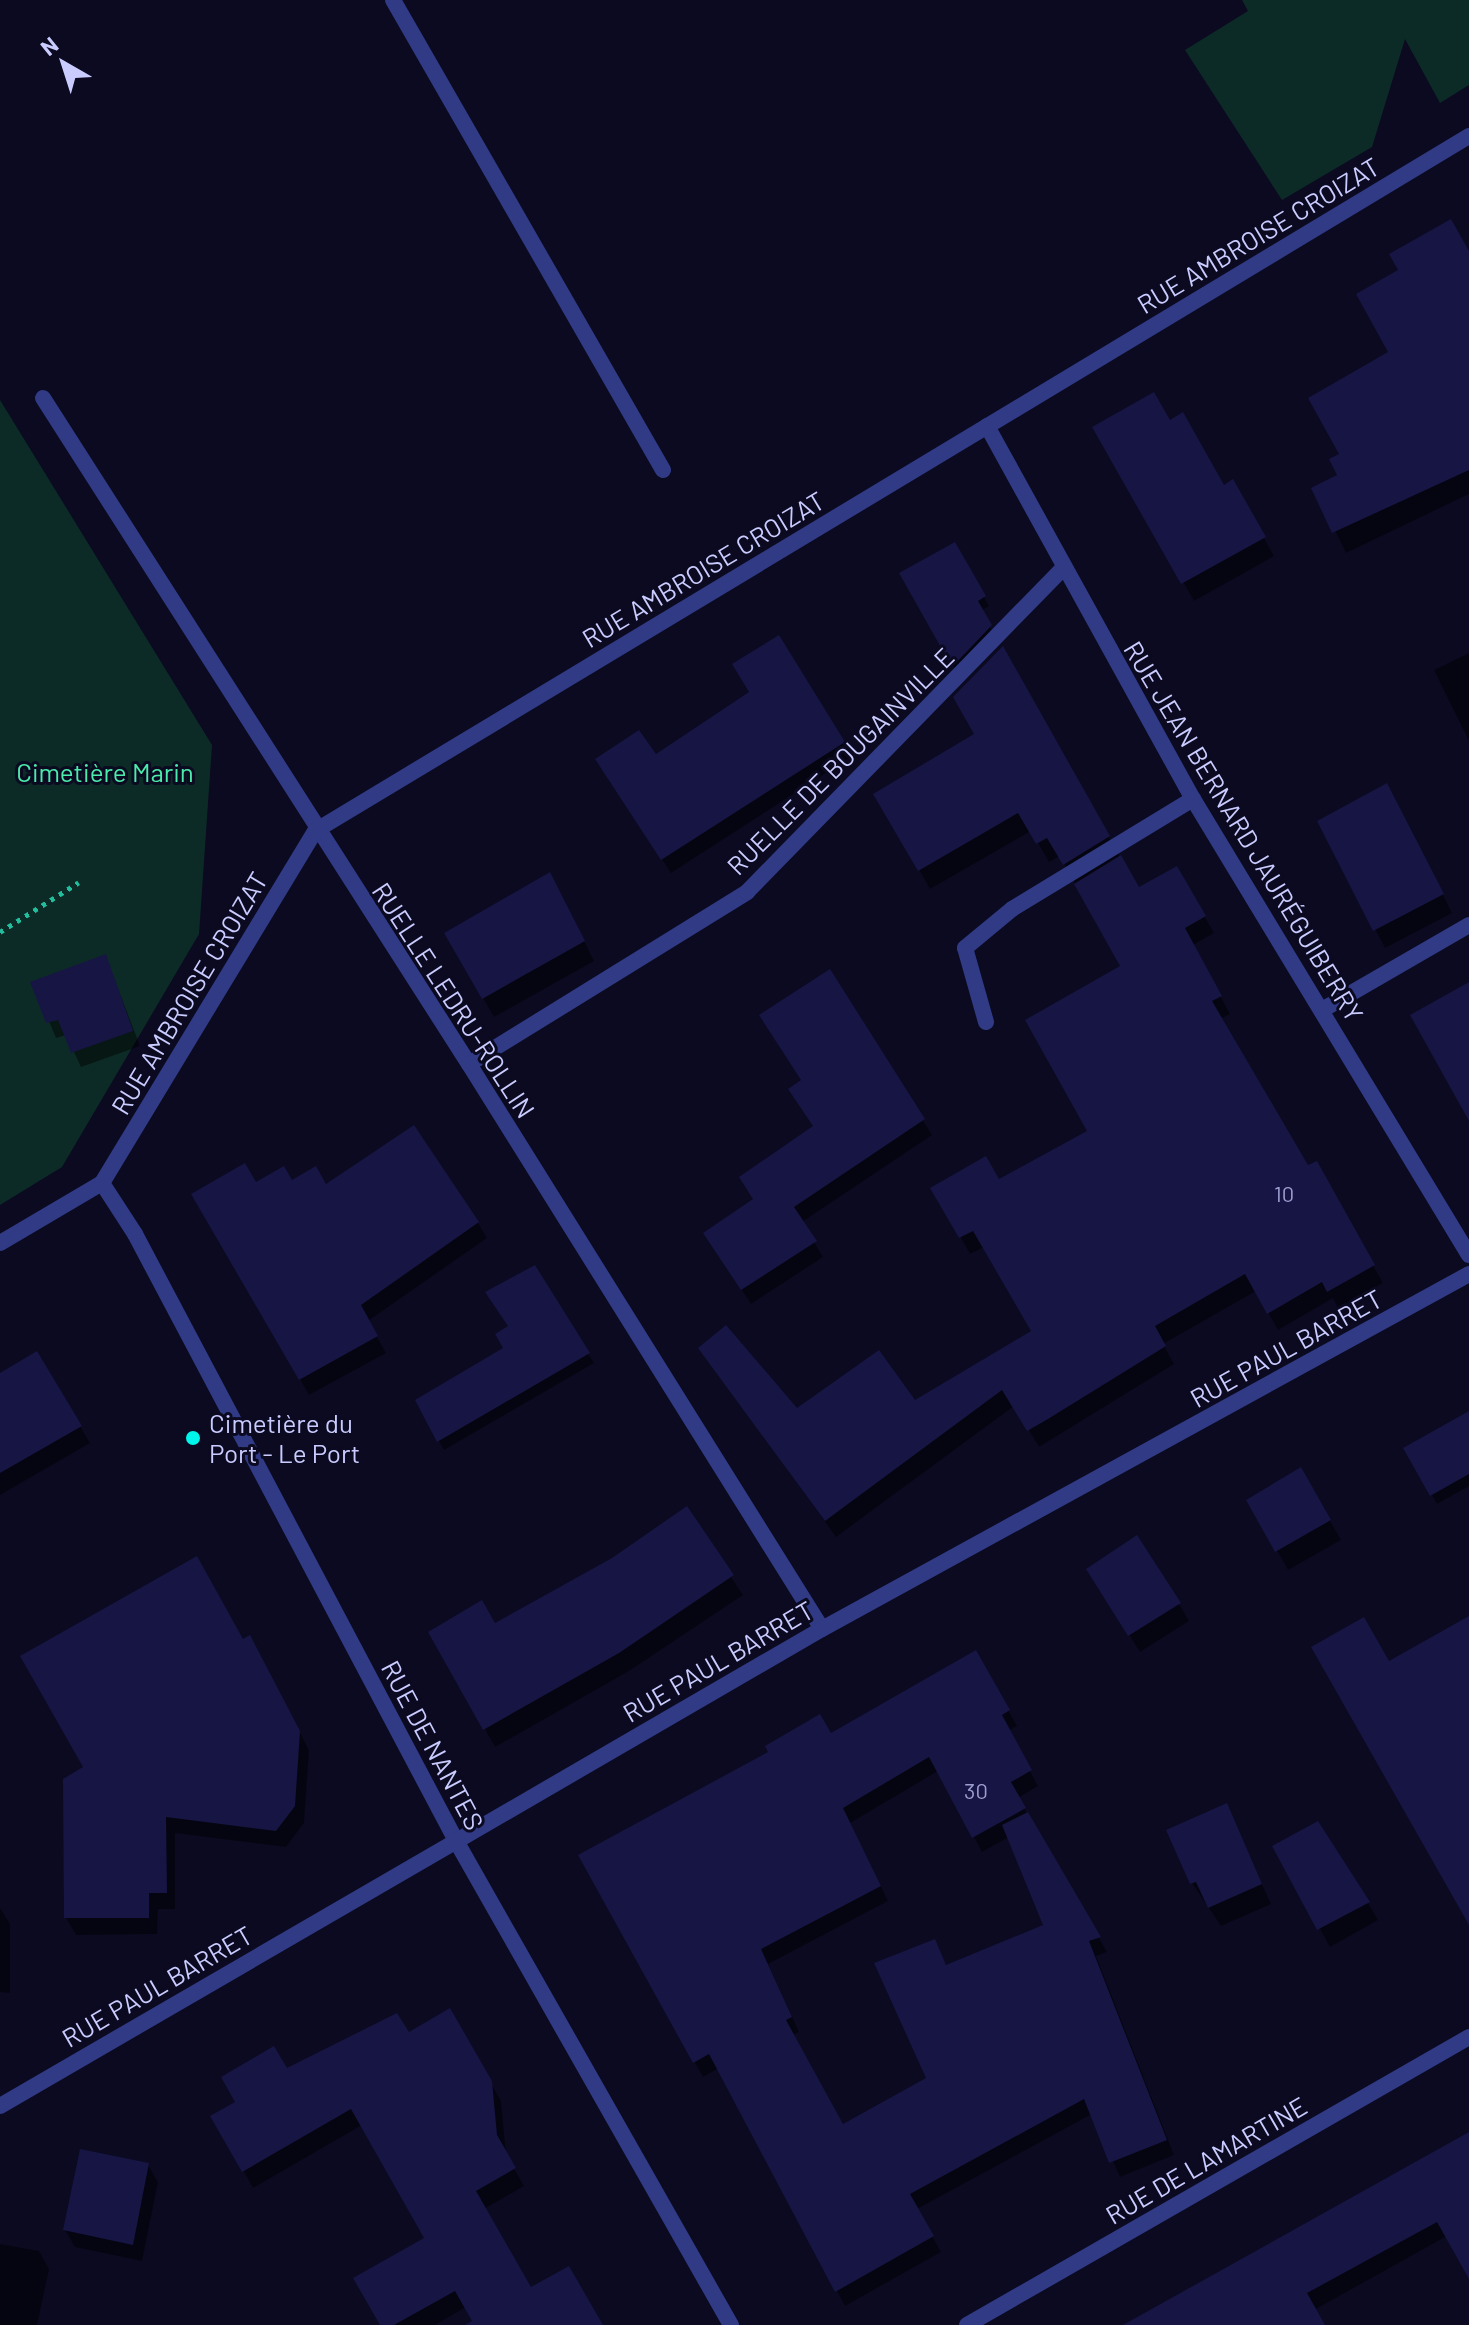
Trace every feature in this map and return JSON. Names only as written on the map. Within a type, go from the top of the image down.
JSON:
[{"type":"street","points":[[393,0],[663,470]]},
{"type":"street","name":"RUE AMBROISE CROIZAT","points":[[102,1183],[315,831],[1469,136]]},
{"type":"street","name":"RUELLE LEDRU-ROLLIN","points":[[43,398],[315,831],[469,1064],[822,1629]]},
{"type":"street","name":"RUE JEAN BERNARD JAURÉGUIBERRY","points":[[987,426],[1193,799],[1469,1255]]},
{"type":"street","name":"RUELLE DE BOUGAINVILLE","points":[[469,1064],[747,892],[1063,568]]},
{"type":"street","points":[[986,1022],[965,948],[1012,909],[1193,799]]},
{"type":"street","points":[[1322,1010],[1469,925]]},
{"type":"street","points":[[0,1243],[102,1183]]},
{"type":"street","name":"RUE DE NANTES","points":[[102,1183],[142,1248],[455,1839],[731,2325]]},
{"type":"street","name":"RUE PAUL BARRET","points":[[0,2106],[455,1839],[822,1629],[1469,1274]]},
{"type":"street","name":"RUE DE LAMARTINE","points":[[967,2325],[1469,2037]]},
{"type":"path","points":[[0,932],[79,882]]},
{"type":"green space","points":[[1242,0],[1469,0],[1469,85],[1440,103],[1405,39],[1372,147],[1282,200],[1185,50],[1248,11]]},
{"type":"green space","name":"Cimetière Marin","points":[[0,400],[212,745],[199,934],[62,1167],[0,1205]]},
{"type":"building","points":[[1451,219],[1469,251],[1469,470],[1332,533],[1311,488],[1337,475],[1329,459],[1339,454],[1308,398],[1388,352],[1356,294],[1398,270],[1389,254]]},
{"type":"building","points":[[1154,392],[1170,420],[1183,412],[1224,485],[1233,479],[1266,537],[1181,584],[1092,427]]},
{"type":"building","points":[[955,542],[986,596],[978,601],[992,625],[952,667],[899,573]]},
{"type":"building","points":[[779,635],[845,742],[661,860],[595,759],[639,730],[656,754],[749,692],[732,664]]},
{"type":"building","points":[[1003,646],[1110,836],[1063,865],[1047,838],[1036,844],[1018,813],[918,871],[873,794],[974,734],[953,697]]},
{"type":"building","points":[[1387,783],[1444,894],[1373,931],[1317,821]]},
{"type":"building","points":[[1121,855],[1139,887],[1177,866],[1206,916],[1185,928],[1222,996],[1212,1001],[1308,1165],[1317,1161],[1375,1265],[1327,1292],[1322,1282],[1267,1314],[1245,1274],[1155,1326],[1166,1346],[1048,1419],[1027,1431],[1002,1390],[825,1521],[698,1348],[726,1325],[797,1408],[879,1350],[915,1400],[1031,1331],[973,1231],[959,1238],[930,1188],[986,1156],[999,1179],[1087,1131],[1025,1020],[1120,966],[1074,884]]},
{"type":"building","points":[[550,872],[585,941],[482,999],[444,933]]},
{"type":"building","points":[[106,954],[133,1031],[71,1053],[58,1020],[46,1023],[30,982]]},
{"type":"building","points":[[830,969],[925,1119],[794,1207],[817,1241],[741,1290],[703,1233],[753,1199],[739,1177],[813,1126],[788,1089],[801,1080],[759,1015]]},
{"type":"building","points":[[1469,982],[1469,1121],[1410,1015]]},
{"type":"building","points":[[414,1125],[479,1222],[361,1305],[378,1336],[299,1380],[191,1194],[245,1163],[256,1182],[284,1166],[292,1180],[316,1166],[326,1184]]},
{"type":"building","points":[[535,1265],[590,1353],[437,1442],[415,1400],[503,1348],[495,1334],[508,1326],[485,1292]]},
{"type":"building","points":[[37,1351],[82,1426],[0,1473],[0,1373]]},
{"type":"building","points":[[1469,1411],[1469,1474],[1430,1496],[1403,1448]]},
{"type":"building","points":[[1301,1467],[1331,1520],[1275,1552],[1246,1500]]},
{"type":"building","points":[[687,1506],[734,1575],[619,1653],[483,1730],[428,1632],[482,1600],[495,1623],[612,1558]]},
{"type":"building","points":[[1137,1535],[1181,1603],[1128,1636],[1086,1569]]},
{"type":"building","points":[[197,1556],[243,1639],[250,1635],[300,1731],[295,1806],[276,1831],[166,1817],[167,1893],[149,1893],[149,1918],[64,1918],[63,1779],[83,1767],[20,1656]]},
{"type":"building","points":[[1469,1616],[1469,1925],[1311,1647],[1364,1617],[1389,1661]]},
{"type":"building","points":[[976,1650],[1010,1710],[1002,1715],[1032,1770],[1011,1782],[1026,1808],[972,1838],[929,1757],[843,1808],[881,1886],[761,1949],[792,2017],[786,2020],[843,2124],[926,2078],[874,1963],[935,1939],[946,1965],[1043,1925],[1002,1825],[1028,1812],[1101,1937],[1089,1941],[1167,2140],[1109,2163],[1084,2099],[910,2194],[934,2236],[835,2292],[709,2054],[693,2063],[578,1855],[768,1752],[765,1746],[820,1714],[831,1733]]},
{"type":"building","points":[[1227,1803],[1262,1884],[1208,1908],[1196,1882],[1190,1884],[1166,1830]]},
{"type":"building","points":[[1318,1821],[1370,1902],[1317,1930],[1272,1846]]},
{"type":"building","points":[[450,2008],[492,2081],[497,2135],[516,2168],[476,2191],[531,2287],[569,2266],[603,2325],[465,2325],[472,2321],[455,2291],[394,2325],[380,2325],[353,2278],[424,2238],[351,2109],[242,2172],[210,2116],[235,2102],[221,2077],[274,2046],[287,2068],[397,2013],[409,2032]]},
{"type":"building","points":[[1469,2132],[1469,2279],[1437,2222],[1307,2293],[1325,2325],[1123,2325]]},
{"type":"building","points":[[80,2149],[149,2163],[133,2245],[63,2230]]},
{"type":"place","name":"Cimetière du Port - Le Port","points":[[193,1438]]}]
